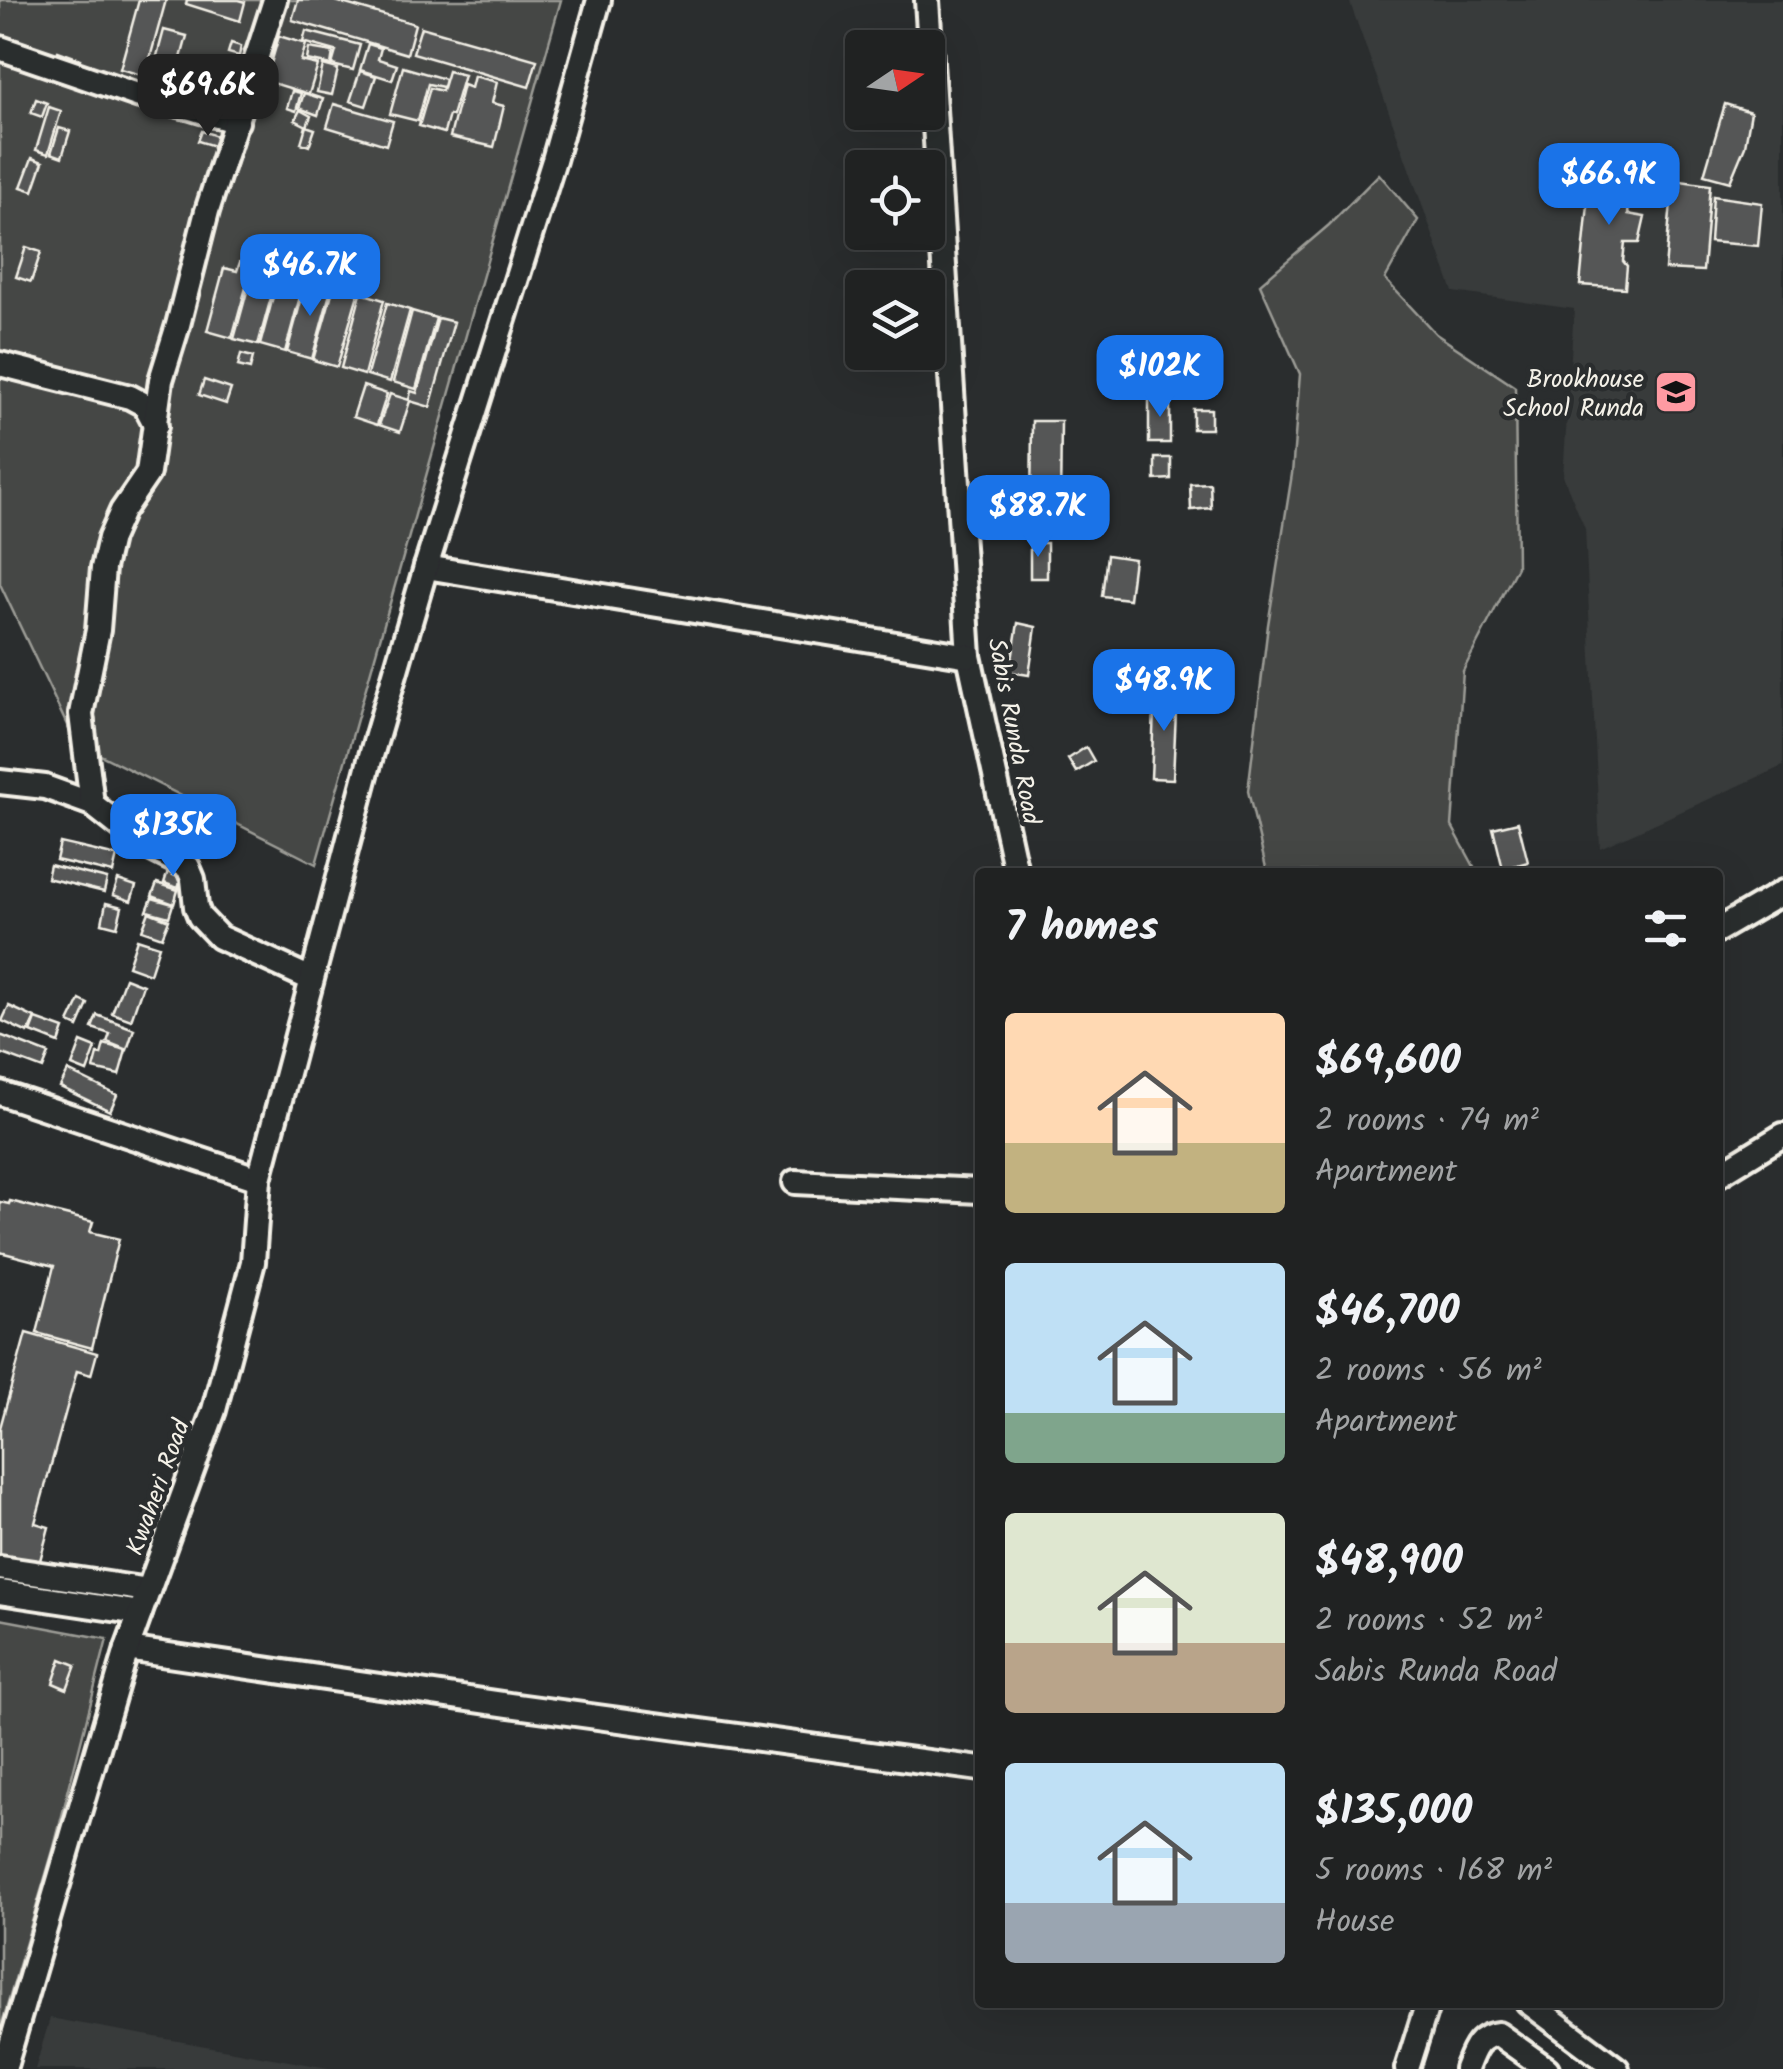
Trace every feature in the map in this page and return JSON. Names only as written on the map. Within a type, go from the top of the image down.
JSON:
[{"type":"street","points":[[92,804],[81,714],[98,630],[102,568],[122,511],[148,472],[161,380],[207,211],[275,0]]},
{"type":"street","name":"Kwaheri Road","points":[[4,2069],[127,1649],[214,1410],[253,1262],[259,1179],[372,756],[599,0]]},
{"type":"street","name":"Sabis Runda Road","points":[[926,0],[969,656],[1015,868]]},
{"type":"street","points":[[0,48],[140,96],[238,122]]},
{"type":"street","points":[[0,364],[116,392],[145,406],[156,426]]},
{"type":"street","points":[[116,392],[161,380]]},
{"type":"street","points":[[426,567],[969,656]]},
{"type":"street","points":[[0,782],[46,787],[92,804],[144,845],[188,867],[196,907],[219,937],[312,979]]},
{"type":"street","points":[[1723,927],[1783,892]]},
{"type":"street","points":[[0,1094],[259,1179]]},
{"type":"street","points":[[1723,1172],[1783,1135]]},
{"type":"street","points":[[794,1182],[975,1190]]},
{"type":"street","points":[[0,1568],[148,1590]]},
{"type":"street","points":[[0,1592],[140,1613]]},
{"type":"street","points":[[127,1649],[975,1768]]},
{"type":"street","points":[[1407,2069],[1426,2008]]},
{"type":"street","points":[[1536,2008],[1617,2069]]},
{"type":"street","points":[[1466,2069],[1480,2040],[1498,2034],[1547,2069]]},
{"type":"shaded area","points":[[0,0],[561,0],[316,864],[75,742],[0,584]]},
{"type":"shaded area","name":"Brookhouse School Runda","points":[[1349,0],[1783,0],[1783,766],[1600,848],[1585,529],[1563,476],[1574,309],[1453,292]]},
{"type":"shaded area","points":[[1379,174],[1418,220],[1385,279],[1436,334],[1515,387],[1517,567],[1463,671],[1452,826],[1475,868],[1266,868],[1248,791],[1268,625],[1292,474],[1300,374],[1260,284],[1329,225]]},
{"type":"shaded area","points":[[0,1619],[107,1639],[54,1847],[0,2030]]},
{"type":"shaded area","points":[[50,2018],[334,2069],[35,2069]]},
{"type":"building","points":[[139,0],[166,0],[145,76],[120,69]]},
{"type":"building","points":[[187,0],[245,2],[240,21],[186,4]]},
{"type":"building","points":[[298,0],[332,0],[415,24],[407,54],[292,20]]},
{"type":"building","points":[[421,27],[537,60],[529,87],[413,53]]},
{"type":"building","points":[[164,30],[187,36],[174,84],[151,78]]},
{"type":"building","points":[[306,31],[360,45],[353,70],[332,65],[336,51],[303,42]]},
{"type":"building","points":[[279,36],[306,44],[301,61],[318,65],[309,94],[266,81]]},
{"type":"building","points":[[231,43],[241,46],[239,56],[228,53]]},
{"type":"building","points":[[368,44],[381,48],[378,59],[397,65],[392,80],[360,70]]},
{"type":"building","points":[[309,48],[333,52],[331,65],[307,60]]},
{"type":"building","points":[[58,51],[80,59],[76,70],[54,61]]},
{"type":"building","points":[[323,65],[338,69],[332,95],[317,92]]},
{"type":"building","points":[[403,67],[445,79],[443,87],[428,84],[418,121],[390,114]]},
{"type":"building","points":[[360,71],[376,76],[366,106],[350,101]]},
{"type":"building","points":[[448,71],[464,75],[444,133],[419,126],[430,88],[442,91]]},
{"type":"building","points":[[179,76],[191,80],[186,94],[175,90]]},
{"type":"building","points":[[474,76],[497,82],[492,103],[504,106],[494,147],[450,137],[463,85],[471,88]]},
{"type":"building","points":[[199,85],[234,95],[231,108],[195,98]]},
{"type":"building","points":[[292,91],[301,93],[296,111],[287,108]]},
{"type":"building","points":[[304,93],[323,99],[318,115],[299,108]]},
{"type":"building","points":[[36,99],[47,103],[42,117],[31,113]]},
{"type":"building","points":[[334,104],[393,121],[386,145],[327,127]]},
{"type":"building","points":[[1725,104],[1751,112],[1745,146],[1730,182],[1704,175]]},
{"type":"building","points":[[49,107],[61,111],[48,154],[36,150]]},
{"type":"building","points":[[300,110],[311,116],[307,126],[295,120]]},
{"type":"building","points":[[306,126],[315,129],[309,146],[301,143]]},
{"type":"building","points":[[59,128],[70,131],[62,157],[51,153]]},
{"type":"building","points":[[202,131],[217,136],[214,146],[198,141]]},
{"type":"building","points":[[32,158],[43,162],[33,191],[21,187]]},
{"type":"building","points":[[1592,164],[1633,172],[1628,214],[1645,217],[1639,243],[1625,243],[1625,288],[1580,285]]},
{"type":"building","points":[[1673,180],[1710,185],[1703,271],[1665,269]]},
{"type":"building","points":[[1713,196],[1762,203],[1758,246],[1710,242]]},
{"type":"building","points":[[26,247],[41,252],[31,282],[16,277]]},
{"type":"building","points":[[240,262],[252,266],[232,338],[207,331],[224,268],[237,271]]},
{"type":"building","points":[[254,266],[278,272],[258,345],[234,339]]},
{"type":"building","points":[[280,271],[305,278],[285,352],[260,345]]},
{"type":"building","points":[[307,279],[332,286],[312,359],[287,352]]},
{"type":"building","points":[[334,286],[358,294],[337,367],[313,360]]},
{"type":"building","points":[[361,293],[384,300],[364,375],[341,368]]},
{"type":"building","points":[[387,303],[410,310],[390,382],[367,375]]},
{"type":"building","points":[[412,311],[436,318],[416,389],[393,382]]},
{"type":"building","points":[[438,318],[454,322],[430,407],[410,401],[400,432],[379,425],[390,394],[409,400],[411,391],[417,393]]},
{"type":"building","points":[[241,354],[253,357],[250,369],[238,366]]},
{"type":"building","points":[[204,380],[231,389],[226,404],[199,395]]},
{"type":"building","points":[[363,386],[387,394],[377,425],[353,417]]},
{"type":"building","points":[[1149,396],[1170,396],[1170,443],[1149,443]]},
{"type":"building","points":[[1193,409],[1211,409],[1211,429],[1193,429]]},
{"type":"building","points":[[1032,421],[1061,421],[1060,512],[1031,512]]},
{"type":"building","points":[[1155,458],[1171,458],[1171,479],[1155,480]]},
{"type":"building","points":[[1210,483],[1211,508],[1191,510],[1190,484]]},
{"type":"building","points":[[1030,543],[1047,543],[1047,578],[1030,578]]},
{"type":"building","points":[[1107,555],[1134,559],[1129,599],[1102,596]]},
{"type":"building","points":[[1018,623],[1036,627],[1029,675],[1010,672]]},
{"type":"building","points":[[1155,689],[1177,689],[1173,779],[1151,778]]},
{"type":"building","points":[[1086,747],[1094,761],[1076,772],[1068,759]]},
{"type":"building","points":[[1518,822],[1528,862],[1503,868],[1493,828]]},
{"type":"building","points":[[60,843],[117,856],[113,873],[56,860]]},
{"type":"building","points":[[50,865],[107,879],[104,892],[47,878]]},
{"type":"building","points":[[168,871],[183,876],[178,888],[164,883]]},
{"type":"building","points":[[118,880],[136,886],[131,901],[113,895]]},
{"type":"building","points":[[157,883],[178,890],[174,904],[152,896]]},
{"type":"building","points":[[152,898],[173,904],[169,917],[147,911]]},
{"type":"building","points":[[106,903],[122,907],[117,927],[102,923]]},
{"type":"building","points":[[149,912],[169,920],[162,937],[142,930]]},
{"type":"building","points":[[137,939],[159,946],[150,974],[128,966]]},
{"type":"building","points":[[125,978],[143,985],[131,1020],[112,1013]]},
{"type":"building","points":[[80,1000],[88,1004],[78,1027],[69,1023]]},
{"type":"building","points":[[9,1006],[35,1018],[28,1033],[2,1021]]},
{"type":"building","points":[[97,1015],[134,1029],[127,1050],[107,1042],[110,1034],[92,1028]]},
{"type":"building","points":[[36,1019],[64,1029],[59,1043],[31,1032]]},
{"type":"building","points":[[0,1035],[49,1054],[43,1069],[0,1053]]},
{"type":"building","points":[[81,1042],[96,1048],[87,1072],[72,1066]]},
{"type":"building","points":[[104,1044],[126,1050],[119,1075],[94,1069]]},
{"type":"building","points":[[68,1071],[117,1095],[110,1111],[60,1087]]},
{"type":"building","points":[[10,1201],[93,1222],[90,1232],[119,1239],[92,1348],[37,1333],[54,1266],[0,1252],[0,1202]]},
{"type":"building","points":[[26,1333],[97,1353],[91,1375],[77,1371],[35,1523],[49,1527],[38,1568],[0,1558],[0,1428]]},
{"type":"building","points":[[61,1659],[76,1665],[67,1689],[53,1683]]},
{"type":"place","name":"Brookhouse School Runda","points":[[1676,392]]}]
